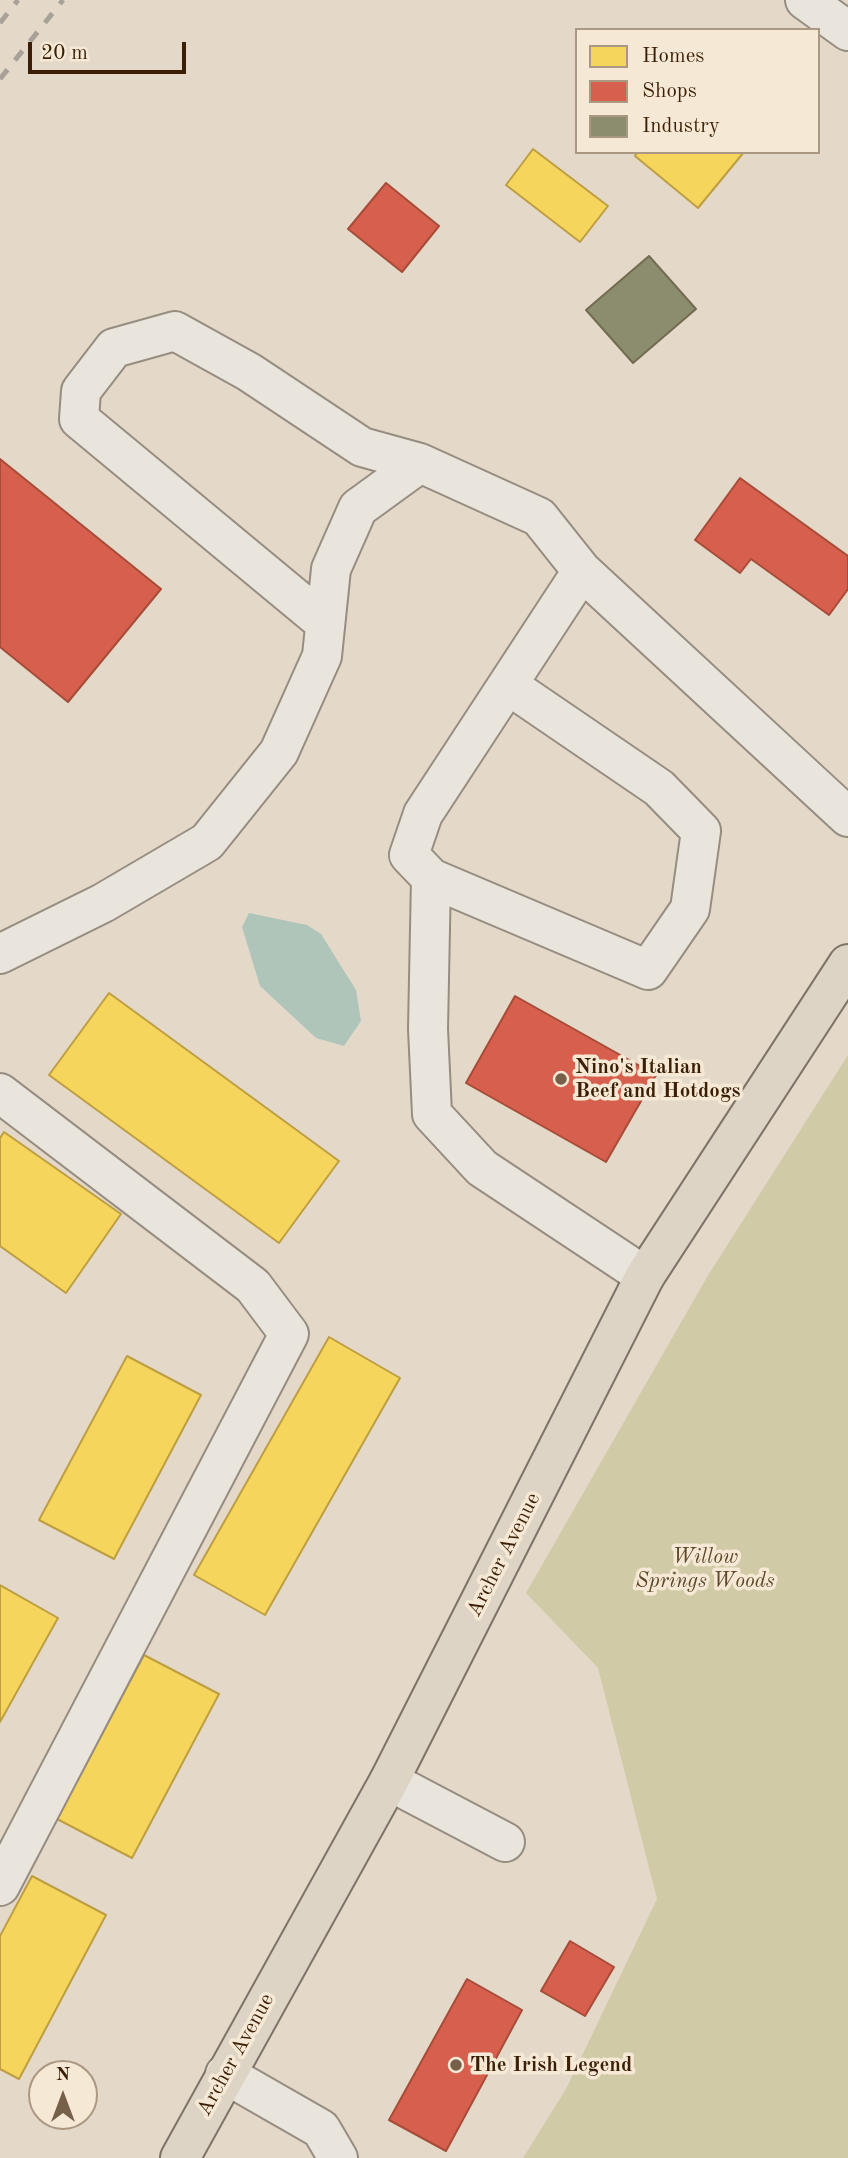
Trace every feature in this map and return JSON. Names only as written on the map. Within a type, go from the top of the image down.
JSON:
[{"type":"main road","name":"Archer Avenue","points":[[180,2158],[389,1782],[645,1276],[848,964]]},
{"type":"lane","points":[[805,0],[848,31]]},
{"type":"lane","points":[[326,622],[79,419],[81,391],[114,348],[174,331],[249,372],[362,447],[420,463],[539,517],[582,571],[848,817]]},
{"type":"lane","points":[[0,954],[103,903],[207,842],[279,752],[322,656],[331,569],[358,508],[420,463]]},
{"type":"lane","points":[[508,685],[659,788],[701,831],[690,909],[648,970],[431,878],[409,855],[423,814],[582,571]]},
{"type":"lane","points":[[431,878],[428,1029],[432,1114],[482,1168],[645,1276]]},
{"type":"lane","points":[[0,1093],[253,1286],[289,1334],[0,1886]]},
{"type":"lane","points":[[389,1782],[505,1842]]},
{"type":"lane","points":[[225,2074],[321,2129],[338,2158]]},
{"type":"green space","name":"Willow Springs Woods","points":[[848,1055],[848,2158],[523,2158],[566,2089],[657,1899],[598,1668],[526,1593],[707,1277]]},
{"type":"shaded area","points":[[249,913],[307,925],[321,934],[356,990],[361,1021],[344,1046],[316,1038],[260,986],[242,927]]},
{"type":"building: Homes","points":[[533,149],[608,206],[580,242],[506,185]]},
{"type":"building: Homes","points":[[636,154],[742,154],[698,208],[635,156]]},
{"type":"building: Homes","points":[[109,993],[339,1161],[279,1243],[49,1075]]},
{"type":"building: Homes","points":[[4,1132],[121,1214],[66,1293],[0,1246],[0,1138]]},
{"type":"building: Homes","points":[[329,1337],[400,1378],[265,1615],[194,1575]]},
{"type":"building: Homes","points":[[127,1356],[201,1395],[114,1559],[39,1520]]},
{"type":"building: Homes","points":[[0,1585],[58,1618],[0,1722]]},
{"type":"building: Homes","points":[[144,1655],[219,1694],[132,1858],[57,1819]]},
{"type":"building: Homes","points":[[32,1876],[106,1915],[19,2079],[0,2069],[0,1936]]},
{"type":"building: Shops","points":[[386,183],[439,226],[402,272],[348,229]]},
{"type":"building: Shops","points":[[0,459],[161,589],[68,702],[0,647]]},
{"type":"building: Shops","points":[[740,478],[848,556],[848,589],[829,615],[751,559],[740,573],[695,540]]},
{"type":"building: Shops","name":"Nino's Italian Beef and Hotdogs","points":[[515,996],[656,1075],[606,1162],[466,1083]]},
{"type":"building: Shops","points":[[570,1941],[614,1967],[585,2016],[541,1991]]},
{"type":"building: Shops","name":"The Irish Legend","points":[[467,1979],[522,2010],[446,2151],[389,2120]]},
{"type":"building: Industry","points":[[649,256],[696,309],[633,363],[586,310]]},
{"type":"railway","points":[[0,23],[18,0]]},
{"type":"railway","points":[[0,79],[63,0]]},
{"type":"place","name":"Nino's Italian Beef and Hotdogs","points":[[561,1079]]},
{"type":"place","name":"The Irish Legend","points":[[456,2065]]}]
